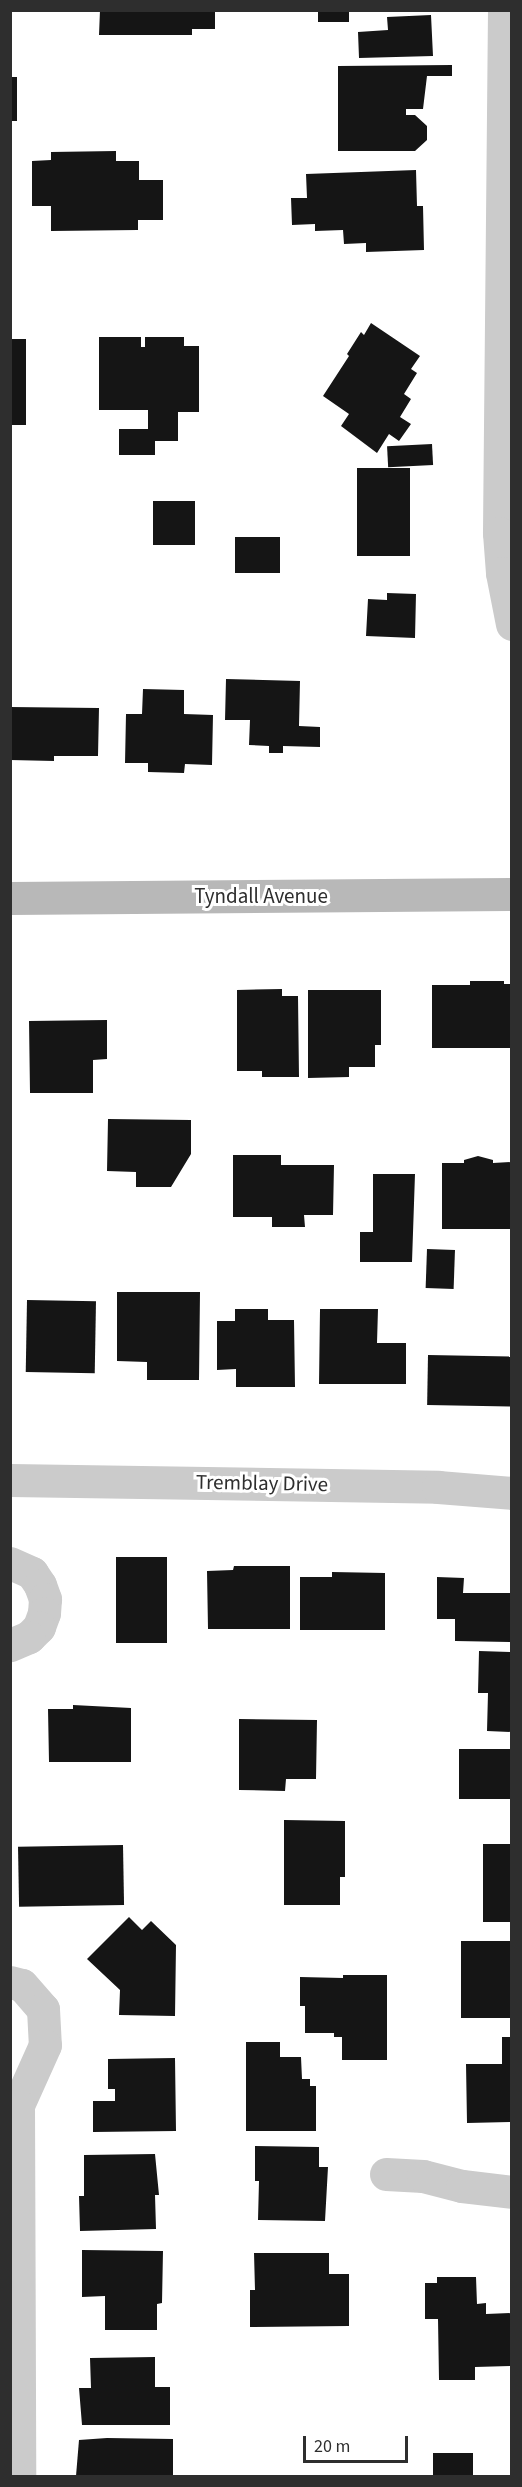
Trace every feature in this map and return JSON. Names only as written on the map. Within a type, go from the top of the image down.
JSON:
[{"type":"street","points":[[504,10],[500,533],[502,573],[512,624]]},
{"type":"street","name":"Tyndall Avenue","points":[[10,898],[512,894]]},
{"type":"street","name":"Tremblay Drive","points":[[11,1487],[438,1487],[512,1493]]},
{"type":"street","points":[[10,1563],[32,1573],[45,1599],[44,1613],[39,1626],[29,1637],[10,1645]]},
{"type":"street","points":[[10,1982],[22,1985],[43,2009],[45,2045],[18,2106],[19,2476]]},
{"type":"street","points":[[386,2174],[423,2176],[462,2186],[512,2192]]},
{"type":"building","points":[[100,10],[215,10],[215,29],[192,29],[192,35],[99,35]]},
{"type":"building","points":[[318,10],[349,10],[349,22],[318,22]]},
{"type":"building","points":[[431,15],[433,56],[359,58],[358,32],[388,30],[387,17]]},
{"type":"building","points":[[452,65],[452,76],[427,76],[423,109],[406,109],[406,115],[415,115],[427,126],[427,140],[415,151],[338,151],[338,66]]},
{"type":"building","points":[[10,77],[17,77],[17,121],[10,121]]},
{"type":"building","points":[[116,151],[116,161],[139,161],[139,180],[163,180],[163,220],[138,220],[138,230],[51,231],[51,206],[32,206],[32,161],[51,160],[51,152]]},
{"type":"building","points":[[416,170],[417,206],[423,206],[424,250],[366,252],[366,243],[344,244],[343,230],[315,231],[315,224],[292,225],[291,198],[307,198],[306,174]]},
{"type":"building","points":[[371,323],[420,356],[411,369],[417,373],[404,394],[411,399],[400,417],[411,424],[399,441],[389,434],[377,453],[341,426],[349,414],[323,396],[349,356],[347,354],[361,332],[364,335]]},
{"type":"building","points":[[99,337],[141,337],[141,347],[145,347],[145,337],[184,337],[184,346],[199,346],[199,412],[178,412],[178,441],[155,441],[155,455],[119,455],[119,429],[148,429],[148,410],[99,410]]},
{"type":"building","points":[[10,339],[26,339],[26,425],[10,425]]},
{"type":"building","points":[[432,444],[433,465],[388,467],[387,446]]},
{"type":"building","points":[[357,468],[410,468],[410,556],[357,556]]},
{"type":"building","points":[[153,501],[195,501],[195,545],[153,545]]},
{"type":"building","points":[[235,537],[280,537],[280,573],[235,573]]},
{"type":"building","points":[[387,593],[416,594],[415,638],[366,636],[368,599],[387,600]]},
{"type":"building","points":[[226,679],[300,681],[299,726],[320,727],[320,747],[283,746],[283,753],[269,753],[269,746],[249,745],[250,720],[225,720]]},
{"type":"building","points":[[143,689],[184,690],[184,714],[213,715],[212,765],[185,764],[184,773],[148,772],[148,763],[125,763],[126,714],[142,714]]},
{"type":"building","points":[[10,707],[99,708],[98,756],[54,756],[54,761],[10,760]]},
{"type":"building","points":[[470,981],[504,981],[504,984],[512,984],[512,1048],[432,1048],[432,985],[470,985]]},
{"type":"building","points":[[282,989],[282,996],[298,996],[299,1077],[262,1077],[262,1071],[237,1071],[237,990]]},
{"type":"building","points":[[308,990],[381,990],[381,1045],[375,1045],[375,1067],[349,1067],[349,1077],[308,1078]]},
{"type":"building","points":[[107,1020],[107,1059],[93,1060],[93,1093],[30,1093],[29,1021]]},
{"type":"building","points":[[108,1119],[191,1120],[191,1154],[171,1187],[136,1187],[136,1172],[107,1171]]},
{"type":"building","points":[[233,1155],[281,1155],[281,1165],[334,1165],[333,1215],[304,1215],[305,1227],[272,1227],[272,1217],[233,1217]]},
{"type":"building","points":[[478,1156],[493,1160],[493,1163],[512,1162],[511,1229],[442,1229],[442,1163],[464,1163],[464,1160]]},
{"type":"building","points":[[373,1174],[415,1174],[412,1262],[360,1262],[360,1232],[373,1232]]},
{"type":"building","points":[[427,1249],[455,1250],[454,1289],[426,1288]]},
{"type":"building","points":[[117,1292],[200,1292],[199,1380],[147,1380],[147,1362],[117,1361]]},
{"type":"building","points":[[27,1300],[96,1301],[95,1373],[26,1372]]},
{"type":"building","points":[[235,1309],[268,1309],[268,1320],[294,1320],[295,1387],[236,1387],[236,1369],[217,1370],[217,1321],[235,1321]]},
{"type":"building","points":[[320,1309],[378,1309],[377,1343],[406,1343],[406,1384],[319,1384]]},
{"type":"building","points":[[428,1355],[512,1356],[511,1406],[427,1405]]},
{"type":"building","points":[[116,1557],[167,1557],[167,1643],[116,1643]]},
{"type":"building","points":[[234,1566],[290,1566],[290,1629],[208,1629],[207,1571],[233,1570]]},
{"type":"building","points":[[332,1572],[385,1573],[385,1630],[300,1630],[300,1577],[332,1577]]},
{"type":"building","points":[[437,1577],[464,1578],[463,1593],[512,1593],[512,1642],[455,1641],[455,1619],[437,1619]]},
{"type":"building","points":[[479,1651],[512,1652],[512,1732],[487,1731],[488,1693],[478,1693]]},
{"type":"building","points":[[73,1705],[131,1708],[131,1762],[49,1762],[48,1709],[73,1709]]},
{"type":"building","points":[[239,1719],[317,1720],[316,1779],[286,1779],[285,1791],[239,1790]]},
{"type":"building","points":[[459,1749],[512,1749],[512,1799],[459,1799]]},
{"type":"building","points":[[284,1820],[345,1821],[345,1877],[340,1877],[340,1905],[284,1905]]},
{"type":"building","points":[[483,1844],[512,1844],[512,1922],[483,1922]]},
{"type":"building","points":[[123,1845],[124,1905],[19,1907],[18,1847]]},
{"type":"building","points":[[129,1917],[142,1930],[151,1921],[176,1945],[175,2016],[119,2015],[120,1990],[87,1959]]},
{"type":"building","points":[[461,1941],[512,1941],[512,2018],[461,2018]]},
{"type":"building","points":[[343,1975],[387,1975],[387,2060],[342,2060],[342,2037],[334,2037],[334,2033],[305,2033],[305,2006],[300,2006],[300,1977],[343,1978]]},
{"type":"building","points":[[502,2037],[512,2037],[512,2122],[467,2123],[466,2064],[502,2064]]},
{"type":"building","points":[[246,2042],[280,2042],[280,2057],[301,2057],[302,2079],[310,2079],[310,2086],[316,2086],[316,2131],[246,2131]]},
{"type":"building","points":[[175,2058],[176,2131],[93,2132],[93,2101],[115,2101],[115,2089],[108,2089],[108,2059]]},
{"type":"building","points":[[255,2146],[319,2147],[319,2167],[328,2167],[325,2221],[258,2220],[259,2181],[255,2181]]},
{"type":"building","points":[[155,2154],[159,2195],[155,2195],[156,2229],[80,2231],[79,2196],[84,2196],[84,2155]]},
{"type":"building","points":[[82,2250],[163,2251],[162,2303],[157,2304],[157,2330],[105,2330],[105,2296],[82,2297]]},
{"type":"building","points":[[254,2253],[329,2253],[329,2274],[349,2274],[349,2326],[250,2327],[250,2290],[255,2290]]},
{"type":"building","points":[[437,2277],[476,2277],[477,2304],[486,2303],[486,2314],[512,2313],[512,2366],[475,2367],[475,2380],[439,2380],[438,2319],[425,2319],[425,2283],[437,2283]]},
{"type":"building","points":[[155,2357],[155,2387],[170,2387],[170,2425],[82,2425],[79,2388],[91,2388],[90,2358]]},
{"type":"building","points":[[173,2439],[173,2476],[76,2476],[79,2440]]},
{"type":"building","points":[[433,2453],[473,2453],[473,2476],[433,2476]]}]
